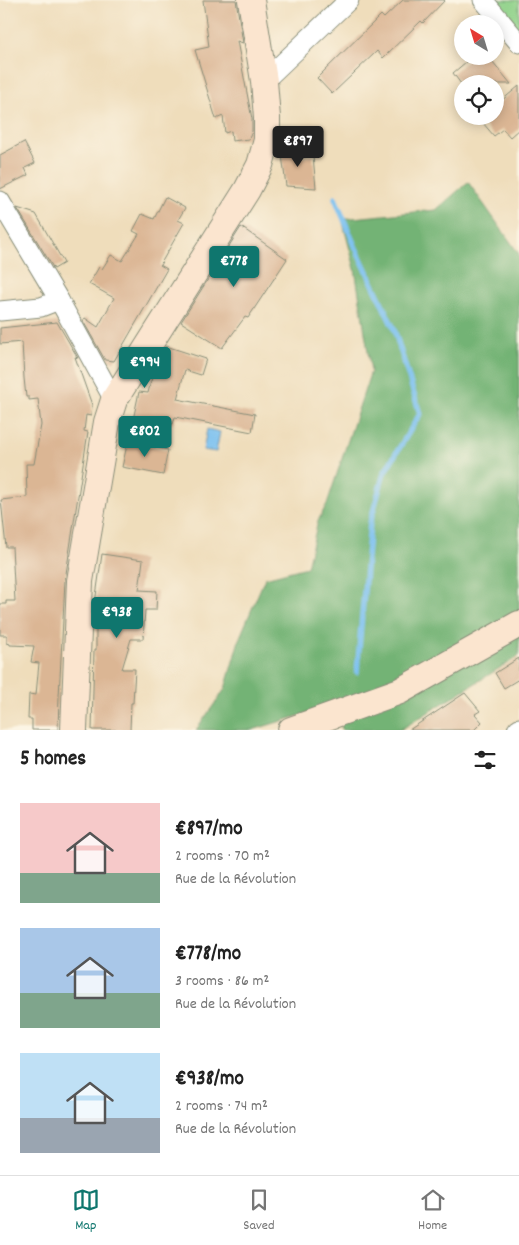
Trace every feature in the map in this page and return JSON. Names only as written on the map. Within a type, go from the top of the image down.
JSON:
[{"type":"street","points":[[74,730],[80,581],[107,422],[114,400],[247,190],[260,166],[267,140],[264,81],[251,0]]},
{"type":"street","points":[[264,81],[349,0]]},
{"type":"street","points":[[483,0],[519,43]]},
{"type":"street","points":[[0,201],[59,300],[114,400]]},
{"type":"street","points":[[0,311],[41,307],[59,300]]},
{"type":"street","points":[[291,730],[400,691],[519,624]]},
{"type":"green space","points":[[490,0],[519,0],[519,34],[504,15]]},
{"type":"green space","points":[[468,182],[519,254],[519,656],[400,730],[342,730],[338,704],[252,730],[196,730],[225,689],[240,637],[265,578],[307,567],[318,521],[327,504],[371,371],[355,269],[342,219],[436,210]]},
{"type":"water","points":[[207,429],[220,432],[216,452],[203,450]]},
{"type":"building","points":[[203,0],[236,0],[243,43],[237,41],[252,119],[252,131],[249,139],[232,141],[231,131],[225,133],[223,116],[216,119],[195,50],[209,47]]},
{"type":"building","points":[[403,0],[445,0],[423,23],[421,21],[383,58],[377,51],[332,94],[317,78],[381,15],[384,18]]},
{"type":"building","points":[[462,65],[495,65],[504,75],[454,75],[453,73]]},
{"type":"building","points":[[504,75],[511,84],[504,84]]},
{"type":"building","points":[[519,86],[519,129],[510,137],[503,129],[494,136],[485,125],[504,125],[504,98]]},
{"type":"building","points":[[24,142],[35,163],[25,168],[28,175],[0,189],[0,155]]},
{"type":"building","points":[[298,145],[299,158],[313,156],[316,188],[286,186],[281,147]]},
{"type":"building","points":[[165,197],[185,208],[178,220],[184,223],[160,265],[167,269],[155,290],[114,361],[105,360],[83,321],[85,318],[98,327],[114,298],[89,284],[99,267],[102,269],[111,255],[122,261],[139,234],[133,231],[142,214],[154,219]]},
{"type":"building","points":[[17,208],[36,214],[64,263],[54,269]]},
{"type":"building","points":[[241,227],[287,259],[248,318],[245,317],[222,348],[181,322]]},
{"type":"building","points":[[57,322],[78,358],[75,357],[92,405],[91,416],[86,415],[84,431],[88,432],[65,580],[58,730],[32,730],[32,719],[28,719],[29,694],[36,695],[39,663],[31,662],[34,646],[10,645],[7,643],[7,635],[0,635],[0,604],[6,604],[6,601],[15,601],[12,547],[6,547],[1,500],[27,497],[26,464],[34,464],[41,425],[38,399],[29,400],[29,397],[26,397],[22,342],[0,344],[0,328]]},
{"type":"building","points":[[166,346],[206,359],[201,375],[185,370],[177,399],[255,414],[252,432],[175,417],[173,424],[133,420],[139,392],[148,393],[156,361]]},
{"type":"building","points":[[128,441],[168,450],[163,475],[122,467]]},
{"type":"building","points":[[102,554],[143,560],[139,590],[157,591],[156,610],[145,610],[143,639],[131,639],[122,669],[135,669],[130,730],[92,730],[94,650],[96,650],[96,596]]},
{"type":"building","points":[[519,658],[519,679],[504,688],[495,673]]},
{"type":"building","points":[[465,693],[480,711],[475,714],[482,722],[474,730],[409,730]]},
{"type":"waterway","points":[[335,198],[394,329],[420,414],[384,473],[370,523],[357,672]]}]
